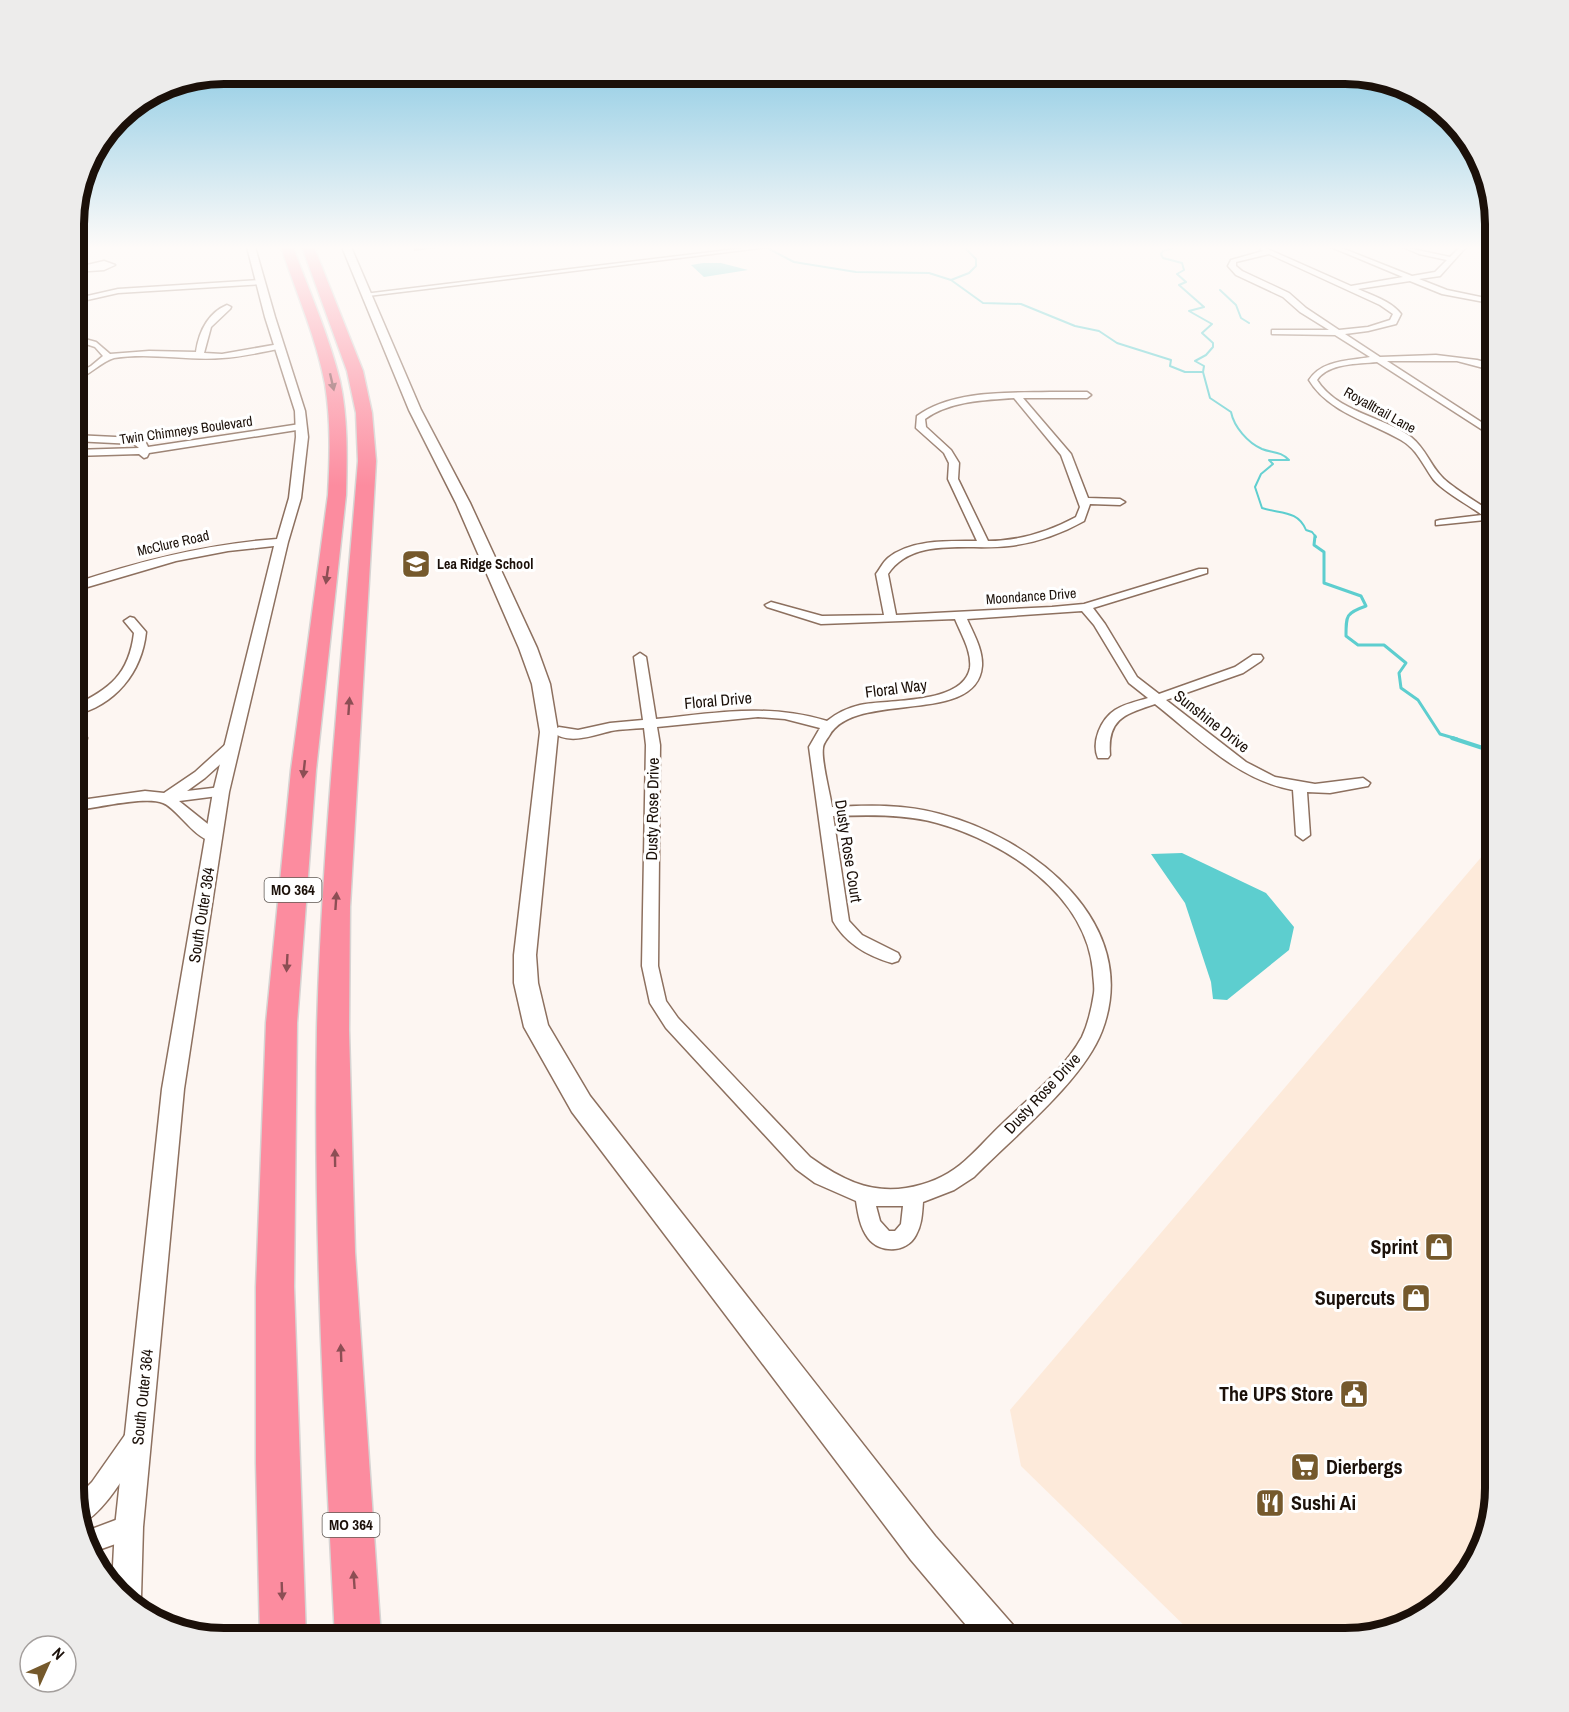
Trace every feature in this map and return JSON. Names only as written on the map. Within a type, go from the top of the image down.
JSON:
[{"type":"highway","name":"MO 364","points":[[284,1628],[276,1326],[284,1019],[288,938],[306,754],[338,495],[339,460],[337,411],[332,379],[314,327]]},
{"type":"highway","name":"MO 364","points":[[338,327],[355,371],[364,413],[367,462],[336,907],[333,1030],[338,1275],[357,1628]]},
{"type":"main road","points":[[381,327],[414,410],[463,503],[528,648],[554,732],[525,955],[526,983],[536,1027],[581,1104],[916,1539],[992,1628]]},
{"type":"street","points":[[200,354],[205,327]]},
{"type":"street","name":"South Outer 364","points":[[126,1588],[129,1527],[173,1089],[221,792],[282,542],[295,498],[302,437],[300,411],[273,347],[269,327]]},
{"type":"street","points":[[1329,327],[1485,428]]},
{"type":"street","points":[[1275,332],[1300,334],[1374,327]]},
{"type":"street","points":[[84,340],[102,347],[107,357]]},
{"type":"street","points":[[84,373],[107,357],[148,353],[222,356],[261,351],[273,347]]},
{"type":"street","name":"Royalltrail Lane","points":[[1485,365],[1444,357],[1381,361],[1331,366],[1316,374],[1313,380],[1319,390],[1348,410],[1407,439],[1423,454],[1438,478],[1485,510]]},
{"type":"street","points":[[1305,371],[1316,374]]},
{"type":"street","points":[[984,544],[953,478],[954,463],[948,452],[921,428],[920,418],[928,409],[944,404],[1050,393],[1087,394]]},
{"type":"street","points":[[891,619],[882,574],[891,560],[901,554],[923,547],[1010,543],[1061,529],[1080,519],[1085,507],[1084,501],[1066,454],[1017,396]]},
{"type":"street","name":"Twin Chimneys Boulevard","points":[[84,456],[144,453],[300,429]]},
{"type":"street","points":[[84,438],[136,441],[143,445],[144,453]]},
{"type":"street","points":[[1084,501],[1120,502]]},
{"type":"street","points":[[1440,523],[1485,517]]},
{"type":"street","name":"McClure Road","points":[[84,584],[174,556],[224,547],[282,542]]},
{"type":"street","name":"Moondance Drive","points":[[771,605],[821,620],[1041,612],[1085,607],[1203,571]]},
{"type":"street","name":"Sunshine Drive","points":[[1085,607],[1100,623],[1125,670],[1156,699],[1254,773],[1280,784],[1300,788],[1335,789],[1362,783]]},
{"type":"street","name":"Floral Way","points":[[828,726],[845,714],[861,708],[931,701],[957,692],[966,685],[973,676],[976,664],[960,616]]},
{"type":"street","points":[[84,706],[119,684],[133,665],[139,653],[140,632],[130,621]]},
{"type":"street","name":"Dusty Rose Drive","points":[[640,657],[651,723],[650,966],[658,1003],[672,1023],[803,1164],[819,1177],[837,1187],[865,1195],[901,1198],[926,1194],[949,1185],[967,1171],[1077,1060],[1094,1029],[1098,1016],[1101,985],[1097,952],[1082,916],[1055,882],[1026,857],[993,837],[957,823],[919,814],[883,810],[824,812]]},
{"type":"street","points":[[1103,755],[1102,737],[1107,725],[1120,712],[1239,670],[1257,658]]},
{"type":"street","name":"Floral Drive","points":[[554,732],[568,735],[595,732],[610,727],[780,713],[800,716],[828,726]]},
{"type":"street","name":"Dusty Rose Court","points":[[828,726],[816,747],[841,921],[846,931],[861,942],[892,957]]},
{"type":"street","points":[[84,815],[146,807],[165,798],[200,775],[232,746]]},
{"type":"street","points":[[1300,788],[1303,835]]},
{"type":"street","points":[[84,805],[145,796],[165,798],[221,792]]},
{"type":"street","points":[[165,798],[214,837]]},
{"type":"street","points":[[865,1195],[870,1221],[875,1231],[883,1239],[891,1241],[899,1240],[910,1227],[913,1196]]},
{"type":"street","points":[[85,1505],[100,1490],[139,1433]]},
{"type":"street","points":[[94,1540],[129,1527]]},
{"type":"shaded area","points":[[1485,853],[1485,1488],[1478,1533],[1471,1550],[1456,1573],[1430,1599],[1407,1614],[1372,1625],[1354,1628],[1187,1628],[1021,1466],[1010,1410]]},
{"type":"water","points":[[1182,853],[1266,893],[1294,927],[1289,950],[1227,1000],[1213,999],[1211,982],[1185,903],[1151,854]]},
{"type":"waterway","points":[[1079,327],[1099,331],[1117,343],[1171,360],[1170,366],[1185,372],[1203,372]]},
{"type":"waterway","points":[[1203,372],[1204,366],[1195,361],[1206,355],[1213,347],[1213,343],[1202,333],[1209,327]]},
{"type":"waterway","points":[[1203,372],[1210,398],[1231,412],[1242,434],[1262,449],[1283,455],[1289,460],[1269,460],[1273,464],[1261,474],[1255,487],[1262,508],[1293,516],[1316,537]]},
{"type":"waterway","points":[[1315,536],[1314,545],[1324,552],[1324,583],[1361,596],[1366,606],[1348,616],[1346,636],[1358,645],[1384,645],[1406,663],[1399,673],[1401,688],[1418,700],[1440,734],[1457,739]]},
{"type":"waterway","points":[[1452,738],[1485,749]]},
{"type":"place","name":"Lea Ridge School","points":[[416,564]]},
{"type":"place","name":"Sprint","points":[[1439,1247]]},
{"type":"place","name":"Supercuts","points":[[1416,1298]]},
{"type":"place","name":"The UPS Store","points":[[1354,1394]]},
{"type":"place","name":"Dierbergs","points":[[1305,1467]]},
{"type":"place","name":"Sushi Ai","points":[[1270,1503]]}]
